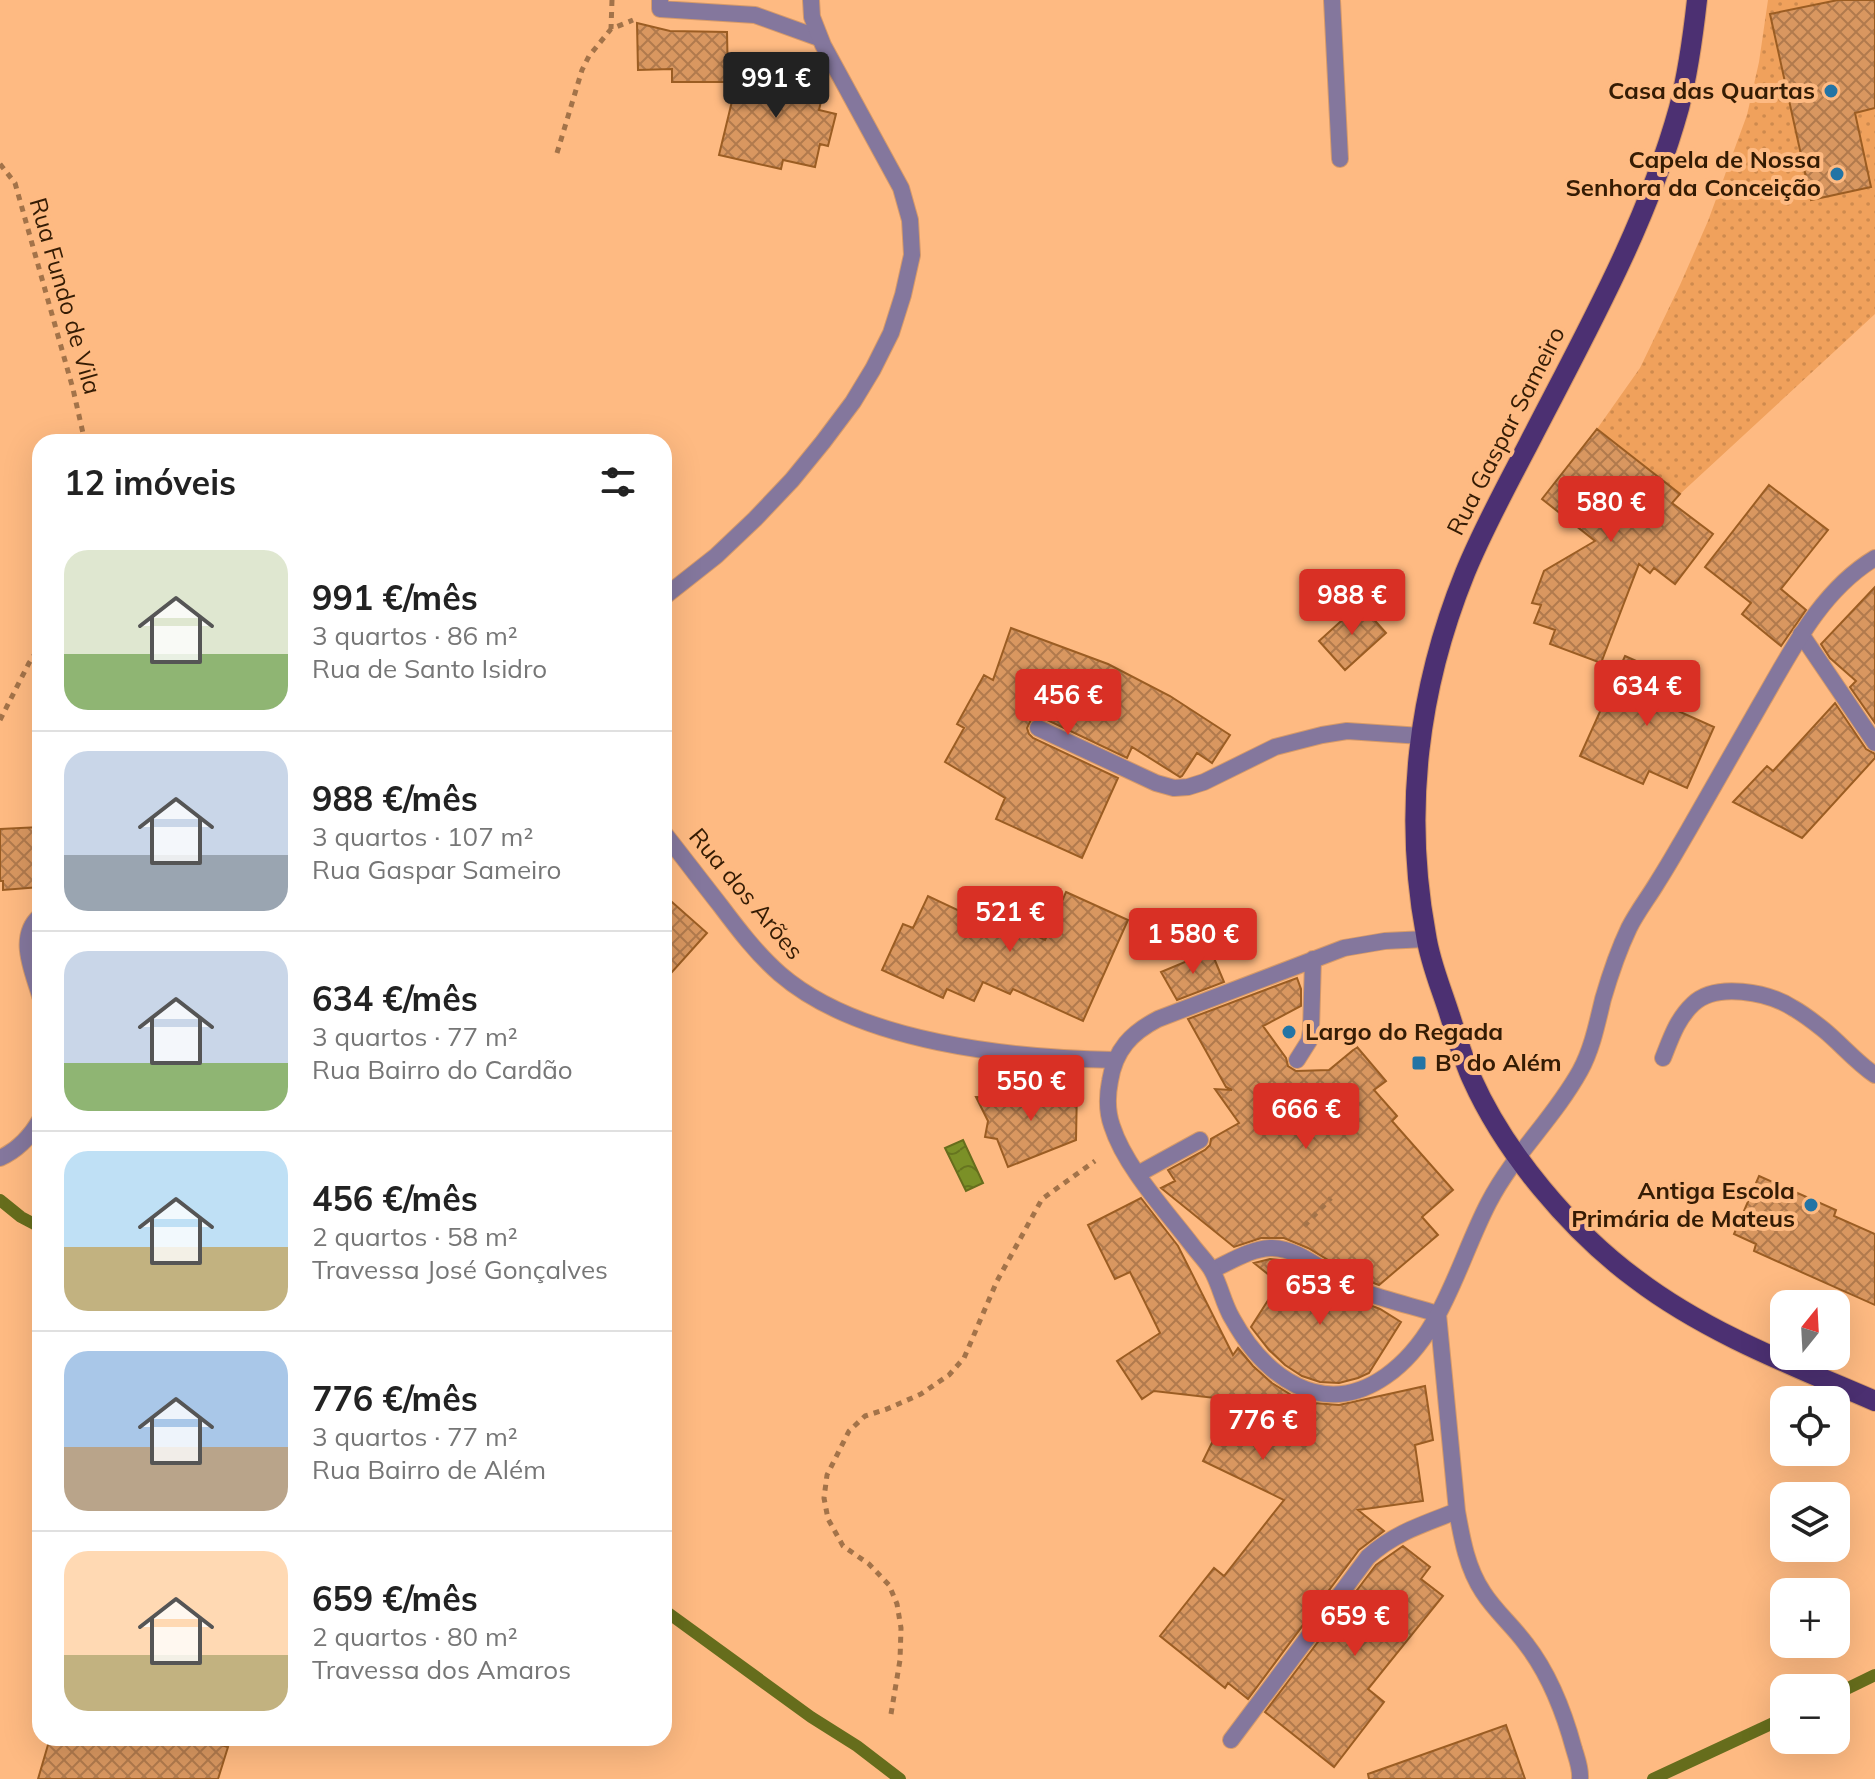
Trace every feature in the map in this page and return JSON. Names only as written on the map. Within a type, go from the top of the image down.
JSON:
[{"type":"main road","name":"Rua Gaspar Sameiro","points":[[1697,0],[1685,83],[1659,169],[1643,209],[1603,299],[1478,543],[1450,613],[1425,703],[1415,788],[1419,890],[1426,939],[1471,1077],[1496,1126],[1565,1214],[1635,1278],[1682,1310],[1781,1360],[1875,1401]]},
{"type":"street","points":[[672,591],[716,556],[755,519],[823,442],[873,369],[891,333],[903,295],[912,255],[910,220],[901,188],[819,38],[812,17],[811,0]]},
{"type":"street","points":[[1332,0],[1340,159]]},
{"type":"street","points":[[660,4],[755,15],[819,38]]},
{"type":"street","points":[[1426,939],[1344,948],[1158,1019],[1129,1037],[1115,1060],[1108,1092],[1108,1109],[1119,1144],[1138,1174],[1212,1270],[1230,1315],[1244,1337],[1263,1359],[1308,1392],[1337,1395],[1376,1383],[1400,1365],[1420,1342],[1438,1314],[1487,1205],[1505,1173],[1555,1111],[1581,1069],[1596,1033],[1603,999],[1630,926],[1801,634],[1837,587],[1860,566],[1875,558]]},
{"type":"street","points":[[1801,634],[1875,743]]},
{"type":"street","points":[[1038,728],[1156,783],[1174,788],[1204,782],[1275,747],[1310,737],[1347,731],[1421,736]]},
{"type":"street","name":"Rua dos Arões","points":[[672,843],[752,946],[778,972],[822,1004],[897,1032],[948,1043],[1029,1056],[1115,1060]]},
{"type":"street","points":[[32,925],[27,945],[32,968]]},
{"type":"street","points":[[1297,1060],[1309,1041],[1311,1030],[1313,959]]},
{"type":"street","points":[[1663,1058],[1678,1021],[1695,1002],[1711,992],[1744,992],[1791,1006],[1822,1028],[1875,1075]]},
{"type":"street","points":[[0,1158],[11,1153],[32,1131]]},
{"type":"street","points":[[1138,1174],[1200,1140]]},
{"type":"street","points":[[1212,1270],[1259,1249],[1286,1248],[1360,1290],[1438,1314]]},
{"type":"street","points":[[1438,1314],[1457,1511],[1463,1543],[1482,1591],[1543,1668],[1570,1731],[1580,1779]]},
{"type":"street","points":[[1231,1740],[1368,1557],[1384,1543],[1409,1529],[1457,1511]]},
{"type":"path","points":[[611,29],[612,0]]},
{"type":"path","points":[[557,153],[589,56],[611,29],[660,4]]},
{"type":"path","name":"Rua Fundo de Vila","points":[[0,164],[15,183],[83,434]]},
{"type":"path","points":[[0,720],[32,658]]},
{"type":"path","points":[[891,1714],[900,1660],[901,1628],[897,1604],[889,1585],[869,1564],[843,1546],[828,1519],[824,1498],[827,1475],[849,1431],[865,1416],[921,1394],[949,1375],[964,1358],[997,1281],[1042,1199],[1119,1144]]},
{"type":"shaded area","points":[[1768,0],[1875,0],[1875,314],[1680,494],[1597,429],[1640,368],[1708,221],[1747,115]]},
{"type":"water","points":[[963,1140],[983,1183],[966,1191],[945,1148]]},
{"type":"building","name":"Casa das Quartas","points":[[1838,0],[1875,0],[1875,108],[1855,113],[1871,187],[1811,200],[1770,14]]},
{"type":"building","points":[[637,23],[670,31],[727,32],[728,82],[672,82],[672,69],[638,70]]},
{"type":"building","points":[[741,64],[825,84],[819,110],[836,114],[828,146],[820,144],[815,167],[783,160],[781,169],[719,155]]},
{"type":"building","points":[[1597,429],[1680,494],[1672,503],[1713,534],[1675,584],[1654,568],[1650,573],[1639,564],[1601,663],[1550,644],[1555,630],[1534,623],[1541,605],[1532,603],[1544,571],[1595,541],[1542,499]]},
{"type":"building","points":[[1769,485],[1828,530],[1781,589],[1806,610],[1781,646],[1742,614],[1751,603],[1705,567]]},
{"type":"building","points":[[1875,587],[1875,723],[1850,687],[1856,681],[1830,658],[1821,644]]},
{"type":"building","points":[[1360,604],[1386,633],[1345,670],[1319,641]]},
{"type":"building","points":[[1011,628],[1108,664],[1170,696],[1230,735],[1212,763],[1197,753],[1180,777],[1132,747],[1127,758],[1036,717],[1027,728],[1033,738],[1118,778],[1082,858],[996,819],[1005,798],[945,762],[964,728],[957,724],[984,675],[993,680]]},
{"type":"building","points":[[1625,656],[1690,685],[1678,711],[1714,727],[1687,788],[1649,771],[1643,784],[1580,756]]},
{"type":"building","points":[[1835,703],[1875,758],[1802,838],[1733,802],[1767,766],[1773,771]]},
{"type":"building","points":[[32,827],[32,888],[3,890],[3,881],[0,881],[0,829]]},
{"type":"building","points":[[1066,892],[1128,920],[1083,1021],[1013,989],[1010,994],[983,982],[974,1001],[947,989],[943,998],[882,970],[903,924],[913,928],[928,896],[987,924],[991,915],[1045,940]]},
{"type":"building","points":[[672,902],[707,933],[672,972]]},
{"type":"building","points":[[1211,951],[1224,982],[1177,1000],[1161,972]]},
{"type":"building","points":[[1297,978],[1301,989],[1301,1006],[1263,1026],[1286,1058],[1288,1066],[1296,1071],[1329,1070],[1357,1047],[1386,1081],[1374,1090],[1397,1116],[1392,1121],[1453,1190],[1422,1217],[1438,1235],[1379,1285],[1353,1275],[1308,1248],[1284,1238],[1261,1238],[1234,1247],[1161,1188],[1175,1181],[1168,1170],[1205,1150],[1211,1139],[1239,1123],[1215,1089],[1232,1090],[1226,1087],[1188,1019]]},
{"type":"building","points":[[1044,1088],[1077,1088],[1076,1140],[1008,1167],[997,1139],[985,1137],[988,1121],[976,1097],[1044,1098]]},
{"type":"building","points":[[1759,1176],[1836,1210],[1834,1216],[1875,1234],[1875,1305],[1850,1294],[1850,1290],[1841,1290],[1754,1251],[1756,1244],[1734,1234]]},
{"type":"building","points":[[1141,1198],[1178,1246],[1233,1355],[1238,1348],[1272,1383],[1293,1396],[1314,1403],[1339,1405],[1425,1386],[1433,1440],[1415,1445],[1423,1501],[1358,1510],[1384,1531],[1359,1550],[1248,1699],[1228,1683],[1225,1688],[1160,1636],[1214,1568],[1224,1576],[1284,1500],[1203,1461],[1233,1400],[1154,1391],[1142,1399],[1117,1361],[1160,1333],[1130,1272],[1115,1279],[1088,1225]]},
{"type":"building","points":[[1270,1259],[1298,1267],[1344,1295],[1380,1309],[1401,1322],[1369,1373],[1339,1383],[1320,1382],[1302,1376],[1269,1350],[1251,1327],[1279,1283],[1254,1263]]},
{"type":"building","points":[[1403,1546],[1430,1567],[1421,1579],[1443,1596],[1368,1689],[1384,1702],[1334,1767],[1265,1712],[1376,1565]]},
{"type":"building","points":[[1506,1725],[1525,1779],[1369,1779],[1368,1774]]},
{"type":"building","points":[[48,1746],[228,1747],[218,1779],[38,1779]]},
{"type":"waterway","points":[[0,1200],[32,1223]]},
{"type":"waterway","points":[[672,1616],[900,1779]]},
{"type":"waterway","points":[[1850,1687],[1875,1675]]},
{"type":"waterway","points":[[1653,1779],[1770,1725]]},
{"type":"place","name":"Casa das Quartas","points":[[1831,91]]},
{"type":"place","name":"Capela de Nossa Senhora da Conceição","points":[[1837,174]]},
{"type":"place","name":"Largo do Regada","points":[[1289,1032]]},
{"type":"place","name":"Bº do Além","points":[[1419,1063]]},
{"type":"place","name":"Antiga Escola Primária de Mateus","points":[[1811,1205]]}]
